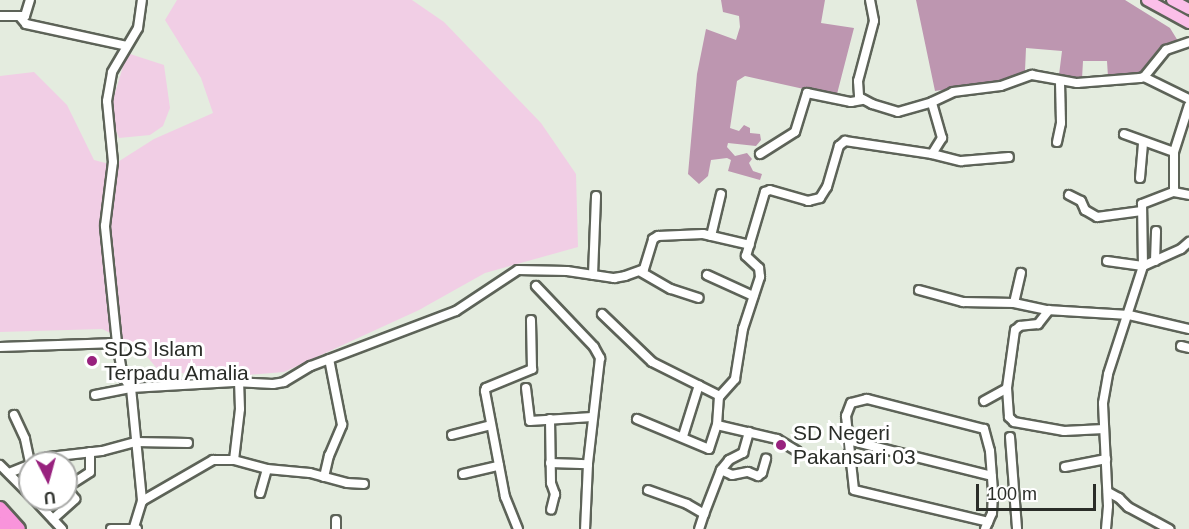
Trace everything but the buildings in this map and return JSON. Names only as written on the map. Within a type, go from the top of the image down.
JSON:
[{"type":"highway","points":[[0,508],[19,529]]},
{"type":"highway","points":[[0,523],[5,529]]},
{"type":"main road","points":[[1147,0],[1184,21],[1188,8],[1172,0]]},
{"type":"street","points":[[0,16],[20,17],[28,11],[30,0]]},
{"type":"street","points":[[111,529],[136,528],[142,501],[131,388],[123,377],[117,343],[105,226],[113,162],[107,101],[112,72],[138,28],[142,0]]},
{"type":"street","points":[[862,100],[858,81],[874,21],[870,0]]},
{"type":"street","points":[[20,17],[26,24],[127,46]]},
{"type":"street","points":[[1144,77],[1162,52],[1189,42]]},
{"type":"street","points":[[760,154],[795,132],[807,93],[851,102],[862,100],[898,112],[933,101],[944,94],[1001,86],[1032,75],[1060,82],[1109,83],[1144,77],[1189,99]]},
{"type":"street","points":[[1058,142],[1061,123],[1060,82]]},
{"type":"street","points":[[932,154],[942,138],[933,101]]},
{"type":"street","points":[[1174,192],[1174,152],[1189,105]]},
{"type":"street","points":[[1124,134],[1143,143],[1174,152]]},
{"type":"street","points":[[637,419],[683,436],[708,449],[717,425],[720,396],[735,379],[743,329],[761,273],[758,266],[746,259],[765,192],[770,190],[808,201],[820,198],[827,187],[842,141],[965,161],[1009,157]]},
{"type":"street","points":[[1140,178],[1143,143]]},
{"type":"street","points":[[1106,529],[1108,492],[1104,391],[1143,266],[1142,211],[1145,201],[1174,192],[1189,195]]},
{"type":"street","points":[[711,236],[721,194]]},
{"type":"street","points":[[1069,195],[1081,201],[1085,210],[1098,217],[1142,211]]},
{"type":"street","points":[[593,275],[596,196]]},
{"type":"street","points":[[1155,261],[1156,231]]},
{"type":"street","points":[[642,272],[656,236],[692,233],[750,244]]},
{"type":"street","points":[[1107,261],[1143,266],[1181,249],[1189,242]]},
{"type":"street","points":[[95,395],[160,384],[280,383],[329,359],[456,311],[518,270],[614,278],[642,272],[671,289],[699,298]]},
{"type":"street","points":[[1014,303],[1021,273]]},
{"type":"street","points":[[707,275],[753,296]]},
{"type":"street","points":[[536,286],[598,354],[600,368],[592,417],[585,529]]},
{"type":"street","points":[[919,290],[969,303],[1014,303],[1049,310],[1129,315],[1189,328]]},
{"type":"street","points":[[1049,310],[1036,325],[1020,326],[1015,330],[1007,388],[1009,417],[1014,422],[1074,432],[1104,429]]},
{"type":"street","points":[[602,314],[652,362],[720,396]]},
{"type":"street","points":[[518,529],[505,497],[485,389],[523,374],[533,366],[531,320]]},
{"type":"street","points":[[0,347],[117,343]]},
{"type":"street","points":[[324,477],[328,456],[342,425],[329,359]]},
{"type":"street","points":[[234,460],[240,409],[239,382]]},
{"type":"street","points":[[683,436],[699,385]]},
{"type":"street","points":[[526,388],[530,421],[592,417]]},
{"type":"street","points":[[984,401],[1007,388]]},
{"type":"street","points":[[867,399],[984,429],[992,476],[993,504],[986,526],[854,490],[848,441],[847,409],[855,400],[867,399]]},
{"type":"street","points":[[14,415],[25,439],[28,451]]},
{"type":"street","points":[[550,419],[551,483],[555,494],[552,510]]},
{"type":"street","points":[[452,435],[491,424]]},
{"type":"street","points":[[717,425],[777,439],[797,451]]},
{"type":"street","points":[[699,529],[721,470],[729,460],[743,453],[749,432]]},
{"type":"street","points":[[1010,437],[1016,528]]},
{"type":"street","points":[[848,441],[992,476]]},
{"type":"street","points":[[78,454],[136,442],[188,442]]},
{"type":"street","points":[[78,480],[90,472],[90,452]]},
{"type":"street","points":[[721,470],[732,475],[748,472],[758,476],[762,473],[766,459]]},
{"type":"street","points":[[1065,467],[1106,459]]},
{"type":"street","points":[[142,501],[213,460],[234,460],[267,469],[364,484]]},
{"type":"street","points":[[550,463],[588,464]]},
{"type":"street","points":[[0,465],[18,482]]},
{"type":"street","points":[[463,474],[499,466]]},
{"type":"street","points":[[9,472],[18,468]]},
{"type":"street","points":[[260,493],[267,469]]},
{"type":"street","points":[[648,490],[687,504],[704,514]]},
{"type":"street","points":[[1108,492],[1128,507],[1169,529]]},
{"type":"street","points":[[45,511],[62,529]]},
{"type":"street","points":[[53,519],[62,511]]},
{"type":"shaded area","points":[[177,0],[412,0],[444,22],[541,123],[576,174],[578,247],[485,273],[419,310],[284,372],[236,376],[160,372],[138,346],[102,329],[0,332],[0,76],[34,72],[67,105],[94,160],[113,165],[154,139],[213,113],[201,78],[165,20]]},
{"type":"shaded area","points":[[721,0],[825,0],[821,23],[854,28],[837,94],[831,95],[745,76],[737,81],[730,128],[739,131],[744,125],[750,128],[750,133],[760,134],[761,140],[756,146],[728,143],[727,147],[735,156],[747,153],[752,159],[749,163],[753,171],[762,174],[760,180],[728,171],[731,160],[727,158],[711,160],[708,176],[699,184],[688,174],[697,74],[706,29],[736,40],[740,27],[739,16],[723,12]]},
{"type":"shaded area","points":[[916,0],[1125,0],[1170,28],[1178,41],[1159,48],[1140,72],[1108,77],[1107,61],[1083,61],[1082,79],[1059,75],[1062,51],[1026,48],[1025,71],[997,82],[935,91]]},
{"type":"shaded area","points":[[127,53],[164,65],[170,108],[163,126],[150,135],[119,138],[109,113]]},
{"type":"place","name":"SDS Islam Terpadu Amalia","points":[[92,361]]},
{"type":"place","name":"SD Negeri Pakansari 03","points":[[781,445]]}]
